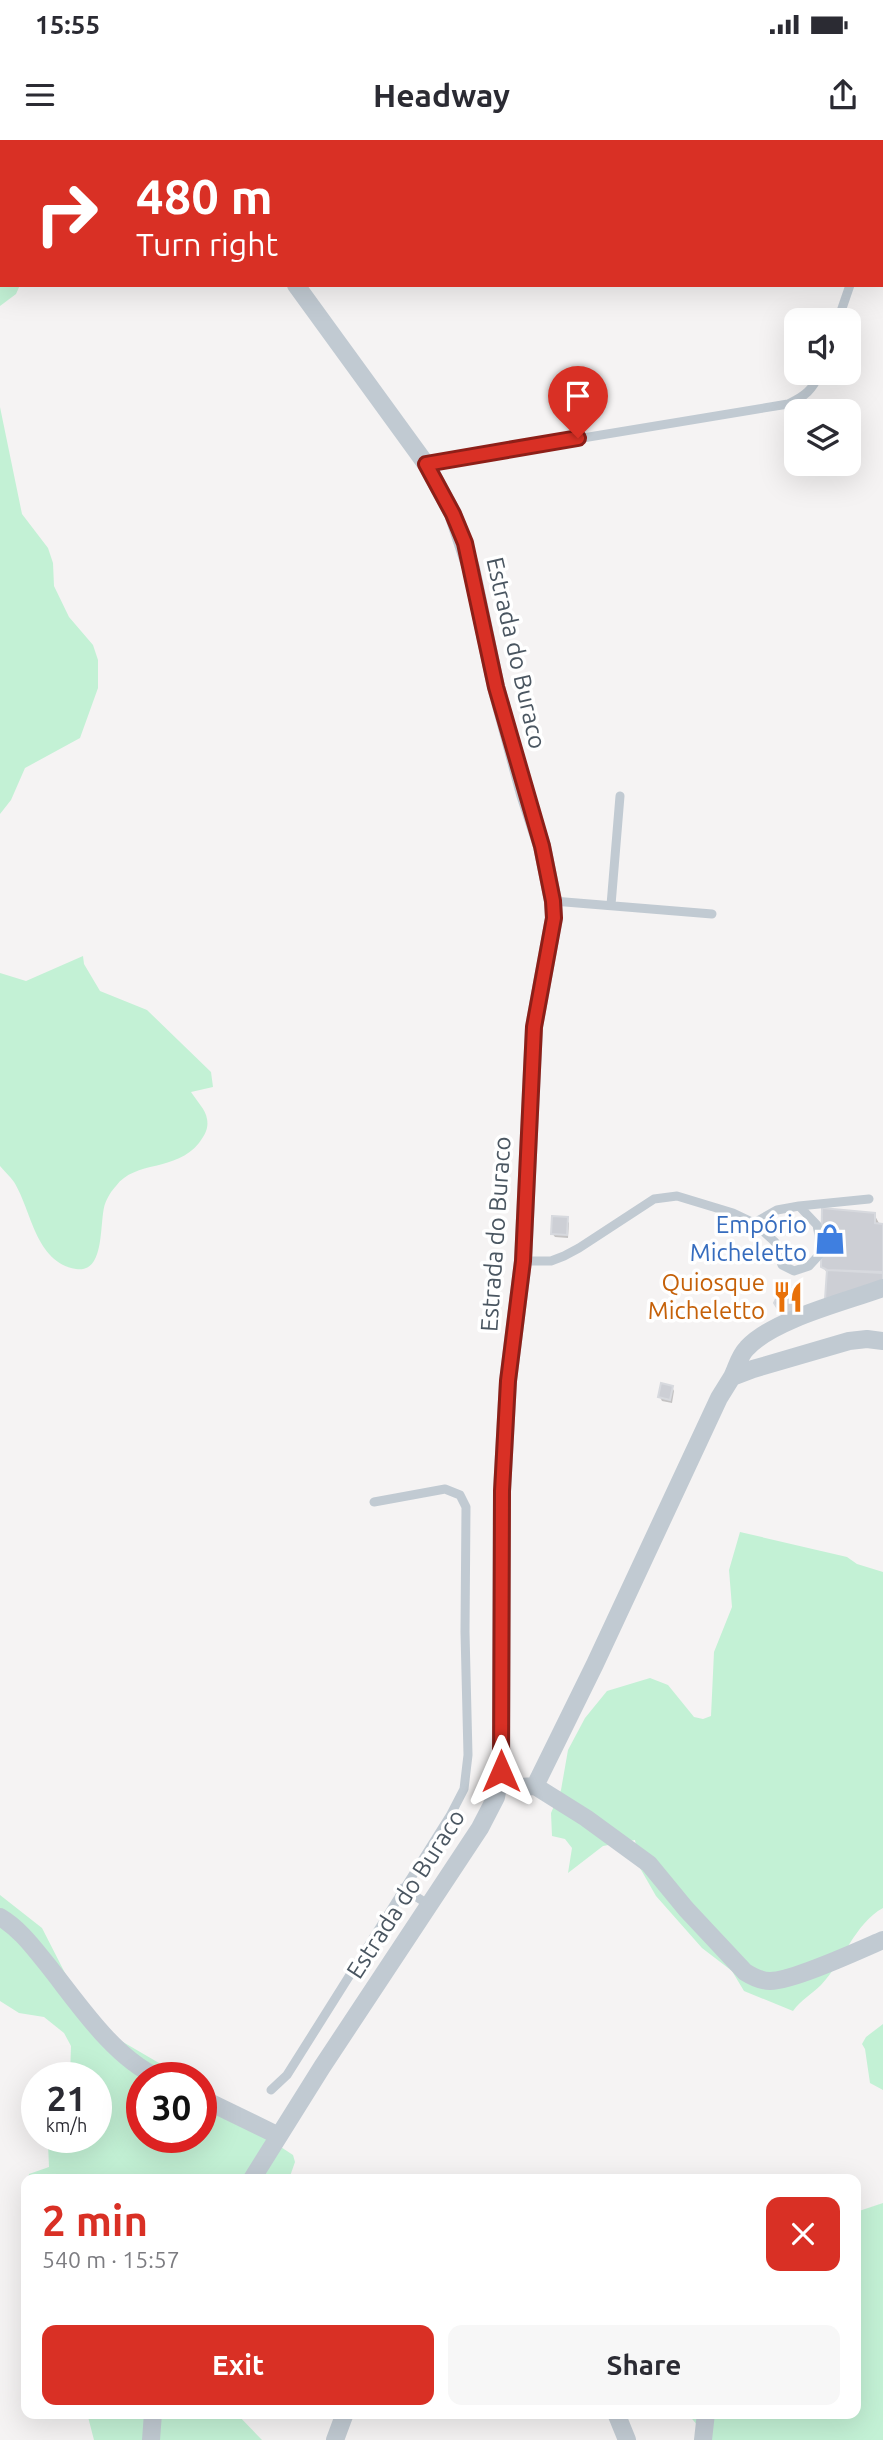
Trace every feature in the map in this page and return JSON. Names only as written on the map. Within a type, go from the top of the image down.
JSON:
[{"type":"street","name":"Estrada do Buraco","points":[[255,2174],[480,1828],[496,1797],[501,1771],[504,1464],[508,1381],[523,1261],[534,1027],[554,918],[542,846],[496,687],[465,543],[426,464],[297,287]]},
{"type":"street","points":[[535,1786],[741,1356],[761,1336],[795,1320],[883,1288]]},
{"type":"street","points":[[732,1377],[753,1368],[849,1341],[883,1341]]},
{"type":"street","points":[[499,1782],[521,1787],[535,1786],[586,1818],[649,1864],[694,1918],[745,1972],[756,1979],[772,1981],[794,1976],[883,1940]]},
{"type":"street","points":[[0,1917],[21,1933],[113,2046],[131,2062]]},
{"type":"street","points":[[217,2106],[279,2136]]},
{"type":"street","points":[[151,2440],[153,2419]]},
{"type":"street","points":[[335,2440],[343,2419]]},
{"type":"street","points":[[618,2419],[627,2440]]},
{"type":"street","points":[[703,2440],[705,2419]]},
{"type":"lane","points":[[842,308],[849,287]]},
{"type":"lane","points":[[426,464],[788,404],[804,396],[814,385]]},
{"type":"lane","points":[[611,905],[620,796]]},
{"type":"lane","points":[[553,901],[712,914]]},
{"type":"lane","points":[[523,1261],[551,1261],[564,1256],[654,1199],[677,1196],[733,1213],[754,1223],[775,1242],[782,1265],[794,1271],[809,1266],[819,1255],[817,1225],[799,1206]]},
{"type":"lane","points":[[754,1223],[777,1210],[869,1199]]},
{"type":"lane","points":[[271,2090],[287,2075],[450,1816],[464,1789],[468,1755],[466,1507],[460,1495],[445,1489],[374,1502]]},
{"type":"lane","points":[[403,1888],[429,1905]]},
{"type":"green space","points":[[0,287],[19,287],[16,294],[0,306]]},
{"type":"green space","points":[[0,407],[22,514],[48,548],[53,563],[54,586],[69,617],[93,645],[98,660],[98,688],[80,738],[25,768],[11,800],[0,814]]},
{"type":"green space","points":[[83,956],[84,964],[100,991],[147,1010],[211,1072],[213,1087],[191,1092],[207,1119],[207,1129],[199,1143],[179,1158],[134,1172],[116,1186],[105,1204],[97,1255],[86,1268],[76,1269],[62,1264],[43,1246],[14,1182],[0,1166],[0,973],[26,981]]},
{"type":"green space","points":[[740,1532],[847,1557],[857,1564],[883,1572],[883,1908],[857,1933],[829,1976],[793,2011],[744,1991],[732,1971],[702,1948],[656,1896],[640,1868],[635,1840],[603,1846],[568,1873],[572,1848],[565,1839],[552,1836],[551,1813],[561,1790],[568,1750],[585,1718],[607,1691],[650,1678],[668,1685],[694,1717],[703,1719],[711,1716],[714,1652],[732,1607],[729,1570]]},
{"type":"green space","points":[[0,1895],[42,1928],[65,1973],[95,2018],[111,2035],[157,2062],[126,2062],[126,2153],[217,2153],[217,2097],[258,2132],[293,2155],[295,2162],[291,2174],[29,2174],[49,2167],[48,2153],[112,2153],[112,2062],[70,2062],[71,2046],[64,2033],[44,2017],[19,2013],[0,2001]]},
{"type":"green space","points":[[883,2024],[883,2090],[870,2083],[862,2044],[866,2037]]},
{"type":"green space","points":[[883,2203],[883,2440],[710,2440],[692,2419],[861,2419],[861,2210]]},
{"type":"green space","points":[[89,2419],[242,2419],[262,2440],[94,2440]]},
{"type":"building","points":[[822,1208],[875,1213],[875,1223],[883,1224],[883,1272],[827,1270],[821,1267]]},
{"type":"building","points":[[552,1216],[568,1217],[567,1235],[551,1234]]},
{"type":"building","points":[[827,1270],[883,1273],[883,1284],[825,1299]]},
{"type":"building","name":"Quiosque Micheletto","points":[[793,1288],[802,1302],[794,1313],[781,1314],[774,1303],[780,1291]]},
{"type":"building","points":[[661,1383],[673,1386],[670,1400],[658,1397]]},
{"type":"place","name":"Empório Micheletto","points":[[830,1239]]},
{"type":"place","name":"Quiosque Micheletto","points":[[788,1297]]},
{"type":"route","points":[[501,1771],[502,1491],[508,1381],[523,1261],[534,1027],[554,918],[542,846],[496,687],[465,543],[426,464],[578,438]]}]
